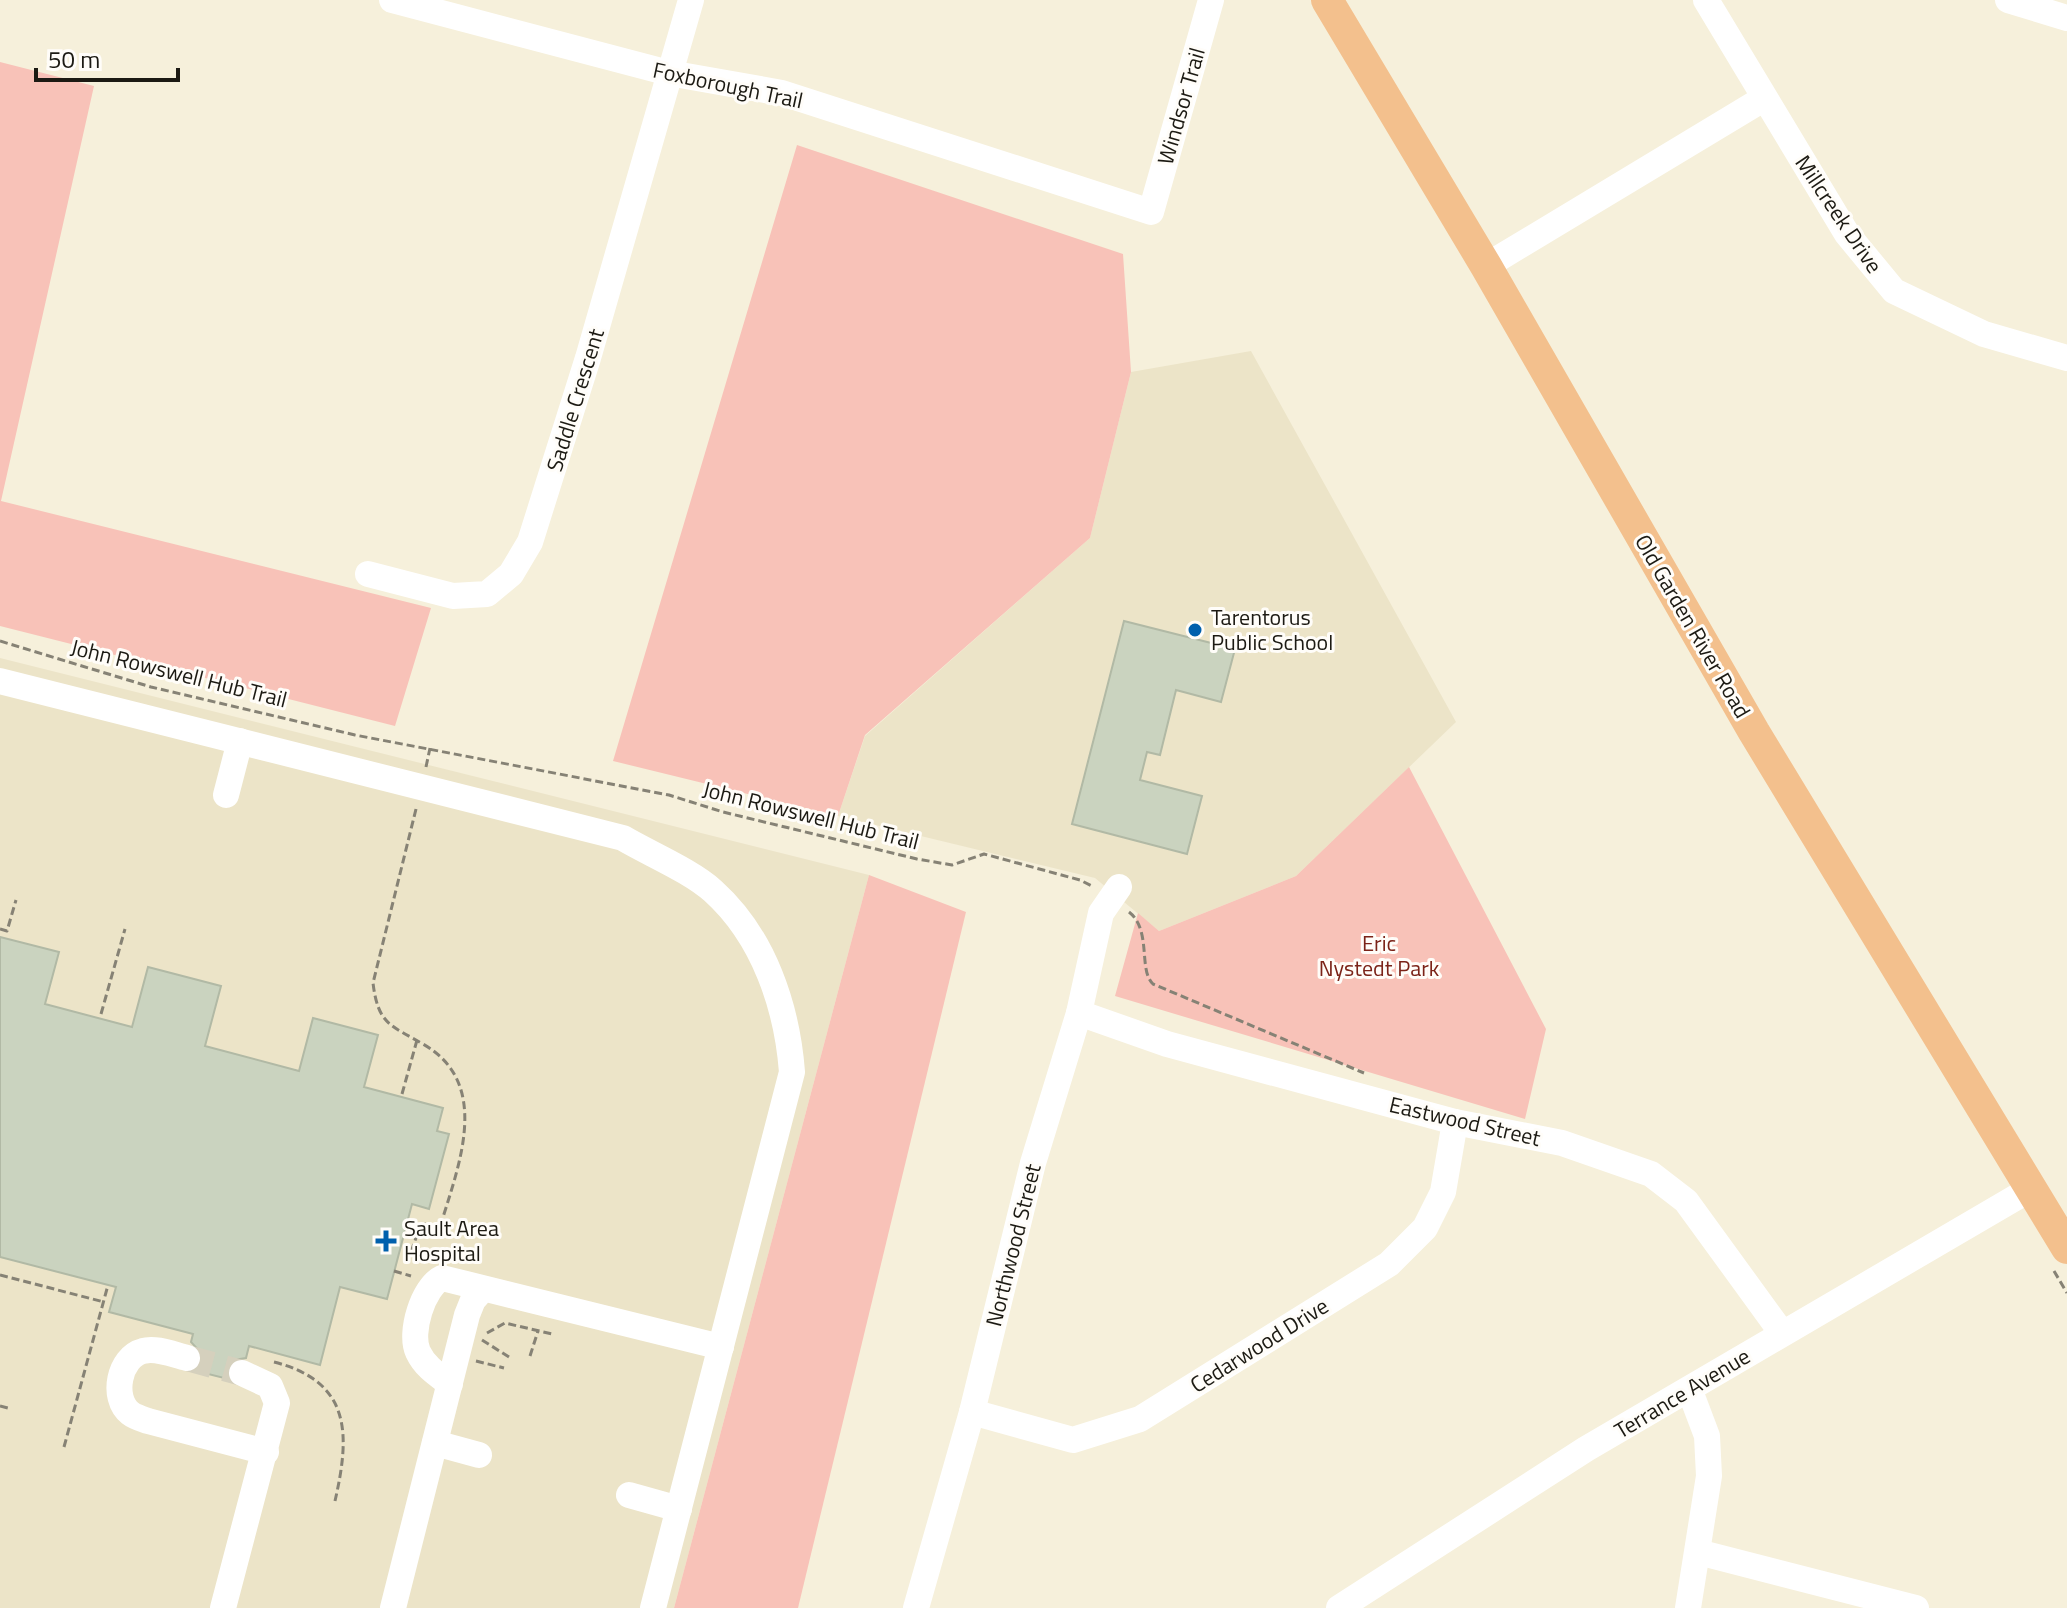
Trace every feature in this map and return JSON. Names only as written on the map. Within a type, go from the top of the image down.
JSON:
[{"type":"main road","name":"Old Garden River Road","points":[[1327,0],[1486,266],[1754,732],[2067,1248]]},
{"type":"street","name":"Foxborough Trail","points":[[392,0],[669,73],[782,93],[1151,212]]},
{"type":"street","name":"Saddle Crescent","points":[[368,574],[453,596],[487,594],[511,574],[530,542],[544,505],[691,0]]},
{"type":"street","name":"Windsor Trail","points":[[1151,212],[1211,0]]},
{"type":"street","name":"Millcreek Drive","points":[[1706,0],[1847,234],[1894,291],[1984,334],[2067,358]]},
{"type":"street","points":[[2008,0],[2067,18]]},
{"type":"street","points":[[1486,266],[1763,99]]},
{"type":"street","points":[[0,681],[623,838],[713,891],[758,948],[781,1003],[790,1038],[792,1072],[653,1608]]},
{"type":"street","points":[[226,795],[240,741]]},
{"type":"street","name":"Northwood Street","points":[[916,1608],[972,1412],[1033,1163],[1079,1013],[1101,913],[1115,893]]},
{"type":"street","name":"Eastwood Street","points":[[1079,1013],[1167,1044],[1455,1122],[1562,1143],[1651,1174],[1686,1201],[1782,1333]]},
{"type":"street","name":"Cedarwood Drive","points":[[972,1412],[1073,1440],[1140,1419],[1389,1264],[1425,1228],[1443,1192],[1455,1122]]},
{"type":"street","name":"Terrance Avenue","points":[[1339,1608],[1586,1449],[1690,1391],[1782,1333],[2032,1188]]},
{"type":"street","points":[[450,1384],[423,1361],[414,1340],[427,1291],[442,1278],[721,1347]]},
{"type":"street","points":[[393,1608],[473,1300],[482,1290]]},
{"type":"street","points":[[187,1358],[152,1350],[132,1357],[119,1382],[119,1394],[130,1413],[148,1421],[266,1452]]},
{"type":"street","points":[[223,1608],[276,1413],[275,1392],[263,1381],[242,1373]]},
{"type":"street","points":[[1688,1608],[1709,1476],[1707,1436],[1690,1391]]},
{"type":"street","points":[[435,1443],[479,1455]]},
{"type":"street","points":[[629,1495],[679,1509]]},
{"type":"street","points":[[1698,1552],[1916,1608]]},
{"type":"path","name":"John Rowswell Hub Trail","points":[[0,641],[151,687],[355,735],[669,795],[723,812],[917,859],[952,865],[984,854],[1080,880],[1115,893],[1134,916],[1143,937],[1147,975],[1153,984],[1374,1077]]},
{"type":"path","points":[[421,788],[373,983],[376,1005],[385,1020],[396,1031],[417,1040],[449,1065],[463,1091],[466,1119],[463,1149],[440,1227],[425,1224],[418,1232],[410,1255],[445,1264],[442,1278]]},
{"type":"path","points":[[0,929],[7,931],[16,900]]},
{"type":"path","points":[[101,1014],[125,929]]},
{"type":"path","points":[[402,1094],[417,1040]]},
{"type":"path","points":[[0,1275],[104,1302]]},
{"type":"path","points":[[64,1447],[108,1285]]},
{"type":"path","points":[[504,1368],[473,1360],[478,1339],[505,1323],[552,1334]]},
{"type":"path","points":[[530,1356],[538,1331]]},
{"type":"path","points":[[271,1361],[308,1373],[330,1395],[341,1415],[346,1450],[335,1501]]},
{"type":"path","points":[[0,1406],[8,1408]]},
{"type":"shaded area","name":"Tarentorus Public School","points":[[1251,351],[1456,722],[1296,876],[1159,931],[1095,878],[838,816],[865,736],[1090,538],[1131,372]]},
{"type":"shaded area","name":"Sault Area Hospital","points":[[0,658],[869,875],[674,1608],[0,1608]]},
{"type":"green space","points":[[0,62],[94,86],[1,501],[431,608],[395,726],[0,626]]},
{"type":"green space","points":[[797,145],[1123,254],[1131,372],[1090,538],[865,735],[838,816],[613,761]]},
{"type":"green space","name":"Eric Nystedt Park","points":[[1409,767],[1546,1029],[1525,1119],[1115,996],[1138,913],[1159,931],[1296,876]]},
{"type":"green space","points":[[869,875],[966,912],[798,1608],[674,1608]]},
{"type":"building","points":[[1124,621],[1235,649],[1221,702],[1176,690],[1160,755],[1147,752],[1140,780],[1202,796],[1187,854],[1072,824]]},
{"type":"building","points":[[0,937],[59,952],[45,1004],[132,1027],[148,967],[221,986],[205,1046],[299,1071],[313,1018],[378,1035],[364,1087],[443,1108],[437,1131],[449,1134],[429,1209],[412,1204],[387,1299],[340,1287],[320,1365],[249,1346],[246,1358],[234,1360],[228,1366],[228,1379],[196,1371],[203,1355],[191,1342],[193,1334],[109,1312],[116,1287],[0,1257]]},
{"type":"tunnel","points":[[187,1358],[242,1373]]},
{"type":"place","name":"Tarentorus Public School","points":[[1195,630]]},
{"type":"place","name":"Sault Area Hospital","points":[[386,1241]]}]
